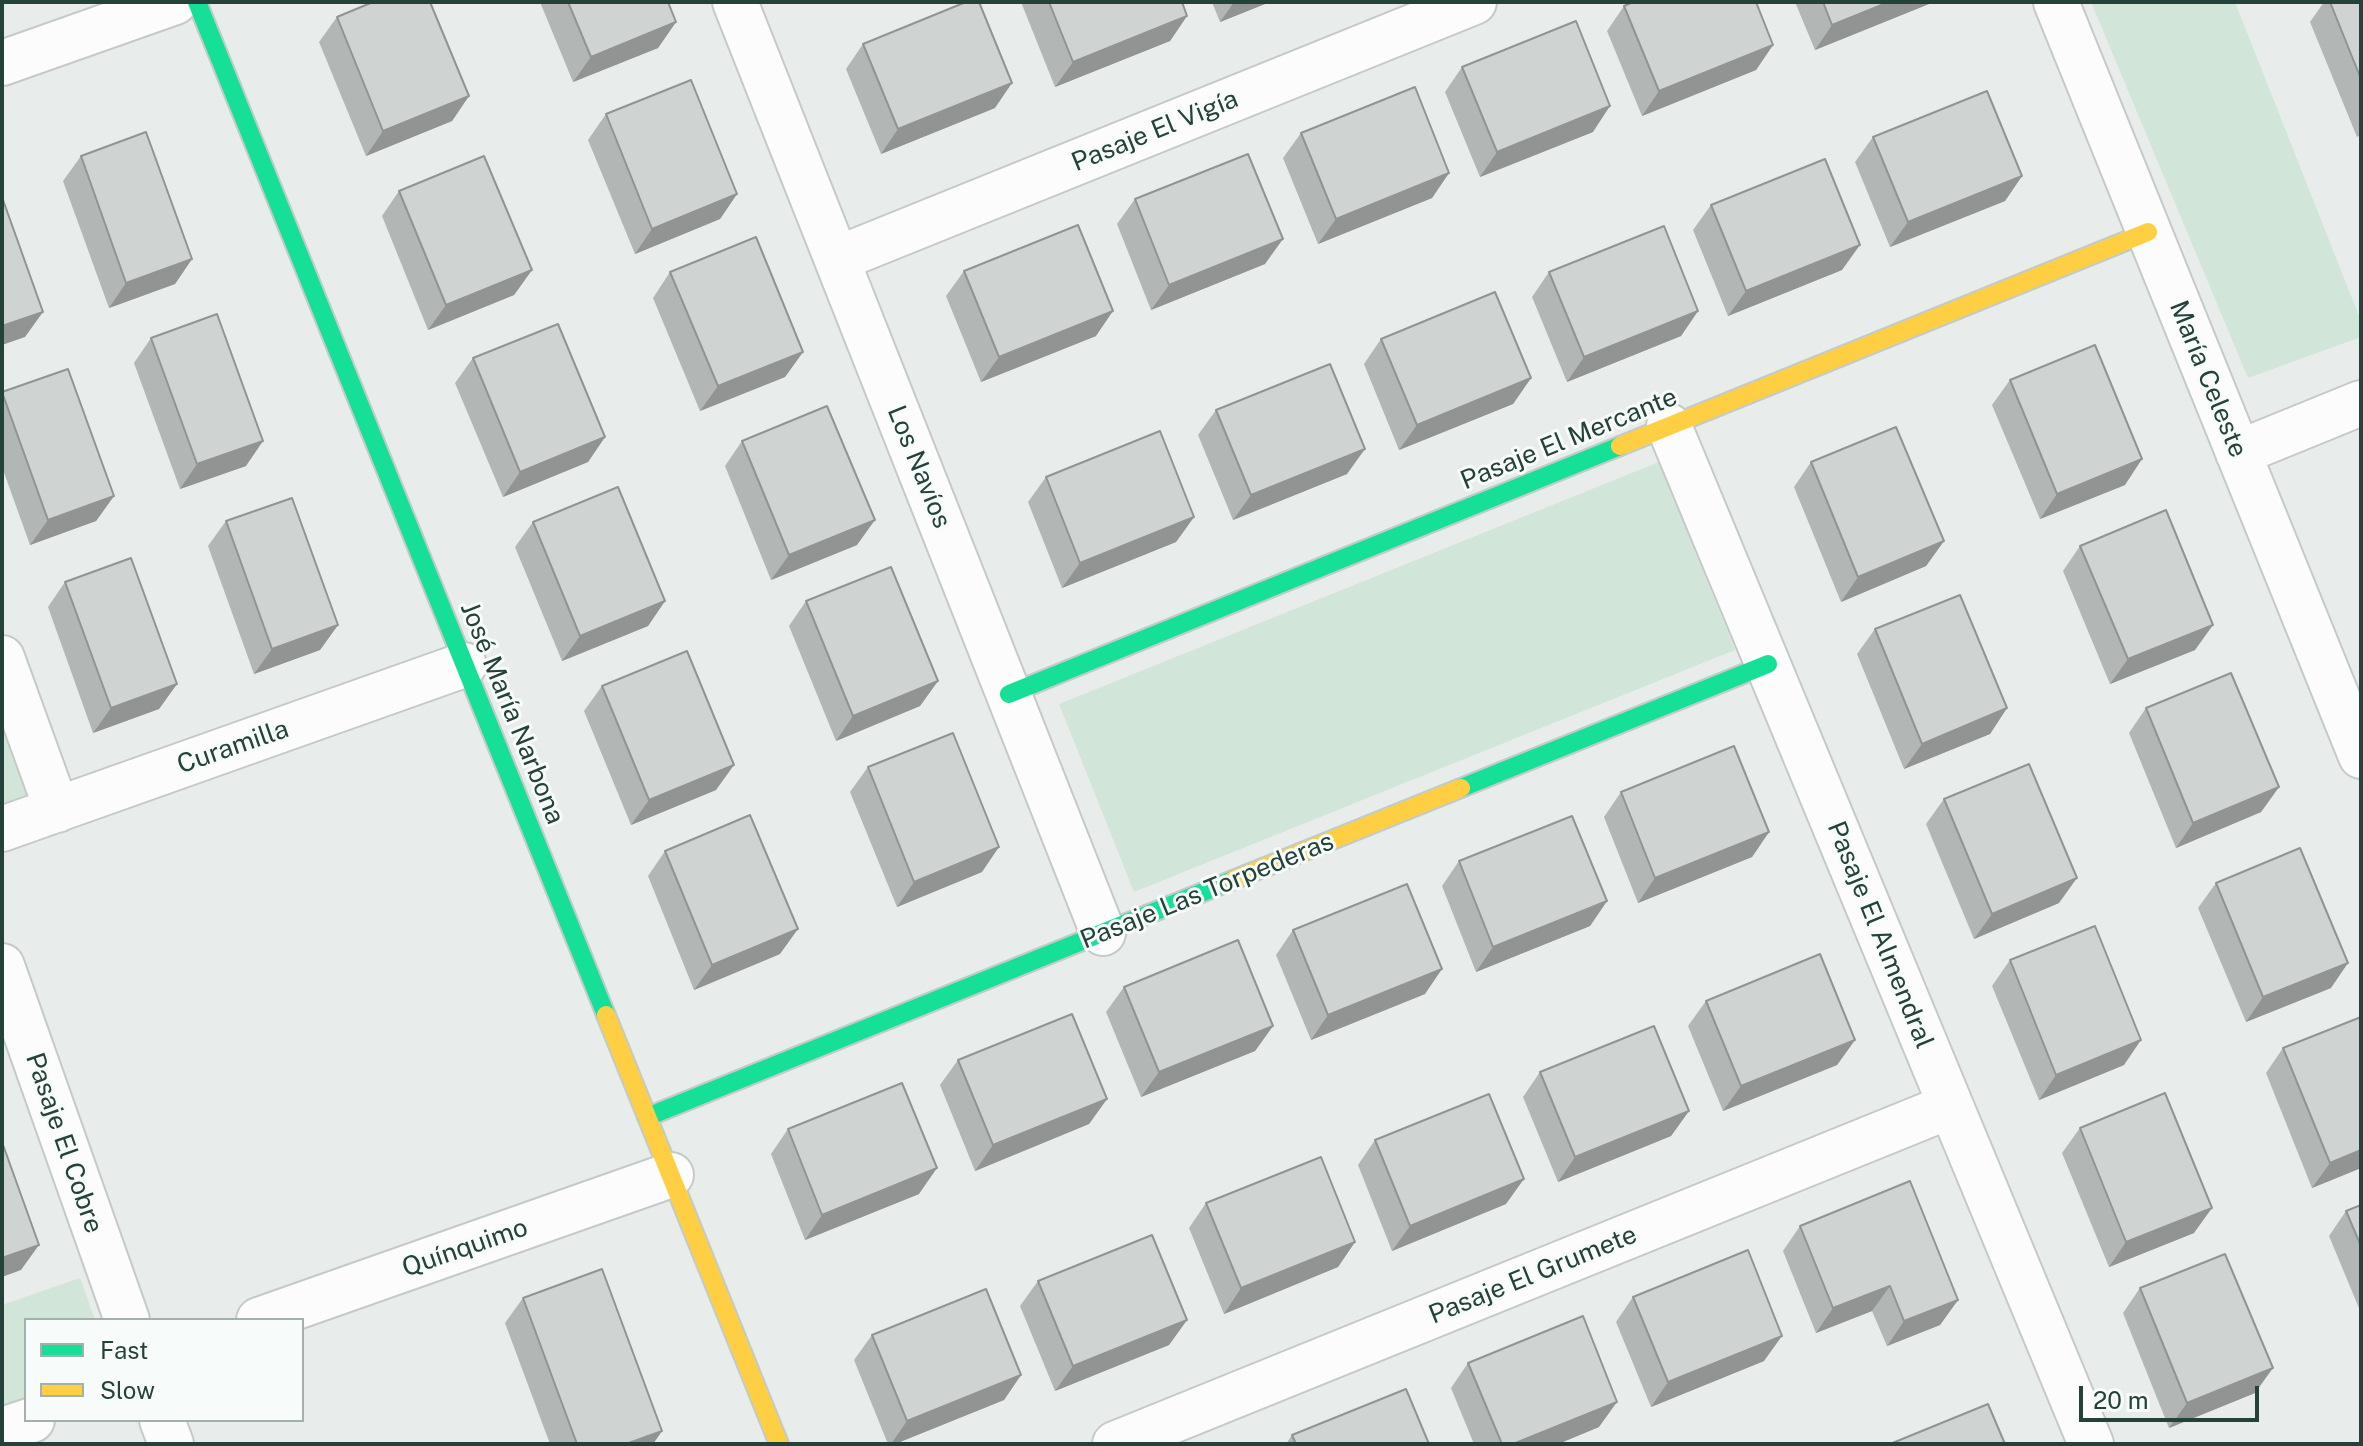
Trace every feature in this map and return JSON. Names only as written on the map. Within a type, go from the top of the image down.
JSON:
[{"type":"street","points":[[2,63],[175,2]]},
{"type":"street","name":"José María Narbona","points":[[197,2],[779,1444]]},
{"type":"street","name":"Los Navíos","points":[[735,2],[1103,933]]},
{"type":"street","name":"Pasaje El Vigía","points":[[837,259],[1474,2]]},
{"type":"street","name":"María Celeste","points":[[2056,2],[2361,756]]},
{"type":"street","name":"Pasaje El Mercante","points":[[1009,694],[2148,232]]},
{"type":"street","points":[[2238,453],[2361,403]]},
{"type":"street","name":"Pasaje El Almendral","points":[[1669,426],[2091,1444]]},
{"type":"street","points":[[2,658],[57,810]]},
{"type":"street","name":"Pasaje Las Torpederas","points":[[647,1117],[1768,664]]},
{"type":"street","name":"Curamilla","points":[[2,829],[464,665]]},
{"type":"street","name":"Pasaje El Cobre","points":[[2,966],[126,1318]]},
{"type":"street","name":"Pasaje El Grumete","points":[[1115,1444],[1950,1106]]},
{"type":"street","name":"Quínquimo","points":[[265,1318],[671,1175]]},
{"type":"street","points":[[2,1430],[26,1422]]},
{"type":"street","points":[[163,1422],[171,1444]]},
{"type":"green space","points":[[2091,2],[2235,2],[2361,321],[2361,337],[2248,378]]},
{"type":"green space","points":[[1659,462],[1735,650],[1134,892],[1059,704]]},
{"type":"green space","points":[[2,712],[33,793],[2,804]]},
{"type":"green space","points":[[80,1278],[94,1318],[24,1318],[24,1401],[2,1408],[2,1305]]},
{"type":"building","points":[[373,2],[430,2],[469,96],[383,131],[337,17]]},
{"type":"building","points":[[568,2],[668,2],[676,22],[591,57]]},
{"type":"building","points":[[966,2],[979,2],[1012,83],[898,129],[863,44]]},
{"type":"building","points":[[1049,2],[1182,2],[1187,16],[1073,62]]},
{"type":"building","points":[[1633,2],[1756,2],[1773,45],[1659,91],[1624,6]]},
{"type":"building","points":[[1823,2],[1889,2],[1832,25]]},
{"type":"building","points":[[2330,2],[2361,2],[2361,79]]},
{"type":"building","points":[[1576,21],[1610,106],[1497,152],[1462,67]]},
{"type":"building","points":[[691,80],[737,194],[652,229],[606,114]]},
{"type":"building","points":[[1415,87],[1449,173],[1336,219],[1301,133]]},
{"type":"building","points":[[1987,91],[2022,176],[1908,222],[1873,137]]},
{"type":"building","points":[[146,132],[192,259],[126,283],[81,156]]},
{"type":"building","points":[[1248,154],[1283,239],[1169,285],[1135,199]]},
{"type":"building","points":[[484,156],[532,270],[446,305],[399,191]]},
{"type":"building","points":[[1825,159],[1860,245],[1746,291],[1711,205]]},
{"type":"building","points":[[2,197],[43,312],[2,326]]},
{"type":"building","points":[[1078,225],[1113,311],[999,357],[964,271]]},
{"type":"building","points":[[1664,226],[1698,311],[1584,357],[1549,272]]},
{"type":"building","points":[[756,237],[803,352],[718,386],[670,272]]},
{"type":"building","points":[[1495,292],[1531,378],[1417,425],[1381,339]]},
{"type":"building","points":[[217,314],[263,441],[197,464],[151,338]]},
{"type":"building","points":[[558,324],[605,437],[520,472],[473,358]]},
{"type":"building","points":[[2095,345],[2142,459],[2057,494],[2010,380]]},
{"type":"building","points":[[1330,364],[1365,449],[1251,495],[1216,410]]},
{"type":"building","points":[[68,369],[114,496],[48,520],[2,392]]},
{"type":"building","points":[[827,406],[875,520],[789,555],[742,441]]},
{"type":"building","points":[[1896,427],[1944,541],[1858,577],[1811,462]]},
{"type":"building","points":[[1160,431],[1194,517],[1080,563],[1046,477]]},
{"type":"building","points":[[618,487],[665,601],[580,636],[533,522]]},
{"type":"building","points":[[292,498],[338,625],[272,649],[226,521]]},
{"type":"building","points":[[2166,510],[2213,625],[2128,659],[2080,546]]},
{"type":"building","points":[[131,558],[177,684],[111,708],[65,582]]},
{"type":"building","points":[[891,567],[938,681],[853,716],[806,601]]},
{"type":"building","points":[[1960,595],[2007,708],[1922,744],[1875,629]]},
{"type":"building","points":[[687,651],[734,765],[649,800],[602,686]]},
{"type":"building","points":[[2231,673],[2279,787],[2193,823],[2146,708]]},
{"type":"building","points":[[953,733],[999,847],[914,882],[868,767]]},
{"type":"building","points":[[1734,746],[1769,832],[1655,878],[1621,792]]},
{"type":"building","points":[[2029,764],[2077,878],[1992,914],[1944,799]]},
{"type":"building","points":[[750,815],[798,929],[712,965],[665,851]]},
{"type":"building","points":[[1572,816],[1607,901],[1493,947],[1459,861]]},
{"type":"building","points":[[2300,848],[2348,963],[2263,997],[2216,883]]},
{"type":"building","points":[[1407,884],[1442,969],[1328,1015],[1293,930]]},
{"type":"building","points":[[2095,926],[2141,1040],[2056,1075],[2010,960]]},
{"type":"building","points":[[1238,940],[1273,1026],[1159,1072],[1124,987]]},
{"type":"building","points":[[1820,954],[1855,1040],[1741,1086],[1706,1001]]},
{"type":"building","points":[[1072,1014],[1107,1099],[993,1145],[958,1060]]},
{"type":"building","points":[[2361,1017],[2361,1150],[2330,1163],[2283,1048]]},
{"type":"building","points":[[1654,1026],[1689,1111],[1575,1157],[1540,1072]]},
{"type":"building","points":[[902,1083],[937,1168],[822,1215],[788,1129]]},
{"type":"building","points":[[2165,1093],[2212,1208],[2126,1242],[2080,1128]]},
{"type":"building","points":[[1489,1094],[1524,1179],[1410,1226],[1375,1140]]},
{"type":"building","points":[[2,1142],[39,1245],[2,1258]]},
{"type":"building","points":[[1321,1157],[1355,1242],[1241,1288],[1206,1203]]},
{"type":"building","points":[[1910,1181],[1958,1300],[1904,1321],[1890,1286],[1833,1308],[1800,1226]]},
{"type":"building","points":[[2361,1205],[2361,1246],[2346,1211]]},
{"type":"building","points":[[1152,1235],[1187,1320],[1073,1366],[1038,1281]]},
{"type":"building","points":[[1748,1250],[1782,1336],[1668,1382],[1633,1297]]},
{"type":"building","points":[[2225,1254],[2273,1368],[2187,1403],[2140,1288]]},
{"type":"building","points":[[602,1269],[662,1431],[626,1444],[577,1444],[523,1298]]},
{"type":"building","points":[[986,1289],[1021,1375],[907,1421],[872,1335]]},
{"type":"building","points":[[1583,1316],[1617,1402],[1513,1444],[1502,1444],[1468,1363]]},
{"type":"building","points":[[1406,1389],[1429,1444],[1296,1444],[1292,1435]]},
{"type":"building","points":[[1988,1404],[2005,1444],[1890,1444]]},
{"type":"traffic: fast","points":[[197,2],[606,1015]]},
{"type":"traffic: fast","points":[[1009,694],[1620,446]]},
{"type":"traffic: fast","points":[[1461,788],[1768,664]]},
{"type":"traffic: fast","points":[[647,1117],[1233,880]]},
{"type":"traffic: slow","points":[[1620,446],[2148,232]]},
{"type":"traffic: slow","points":[[1233,880],[1461,788]]},
{"type":"traffic: slow","points":[[606,1015],[779,1444]]}]
